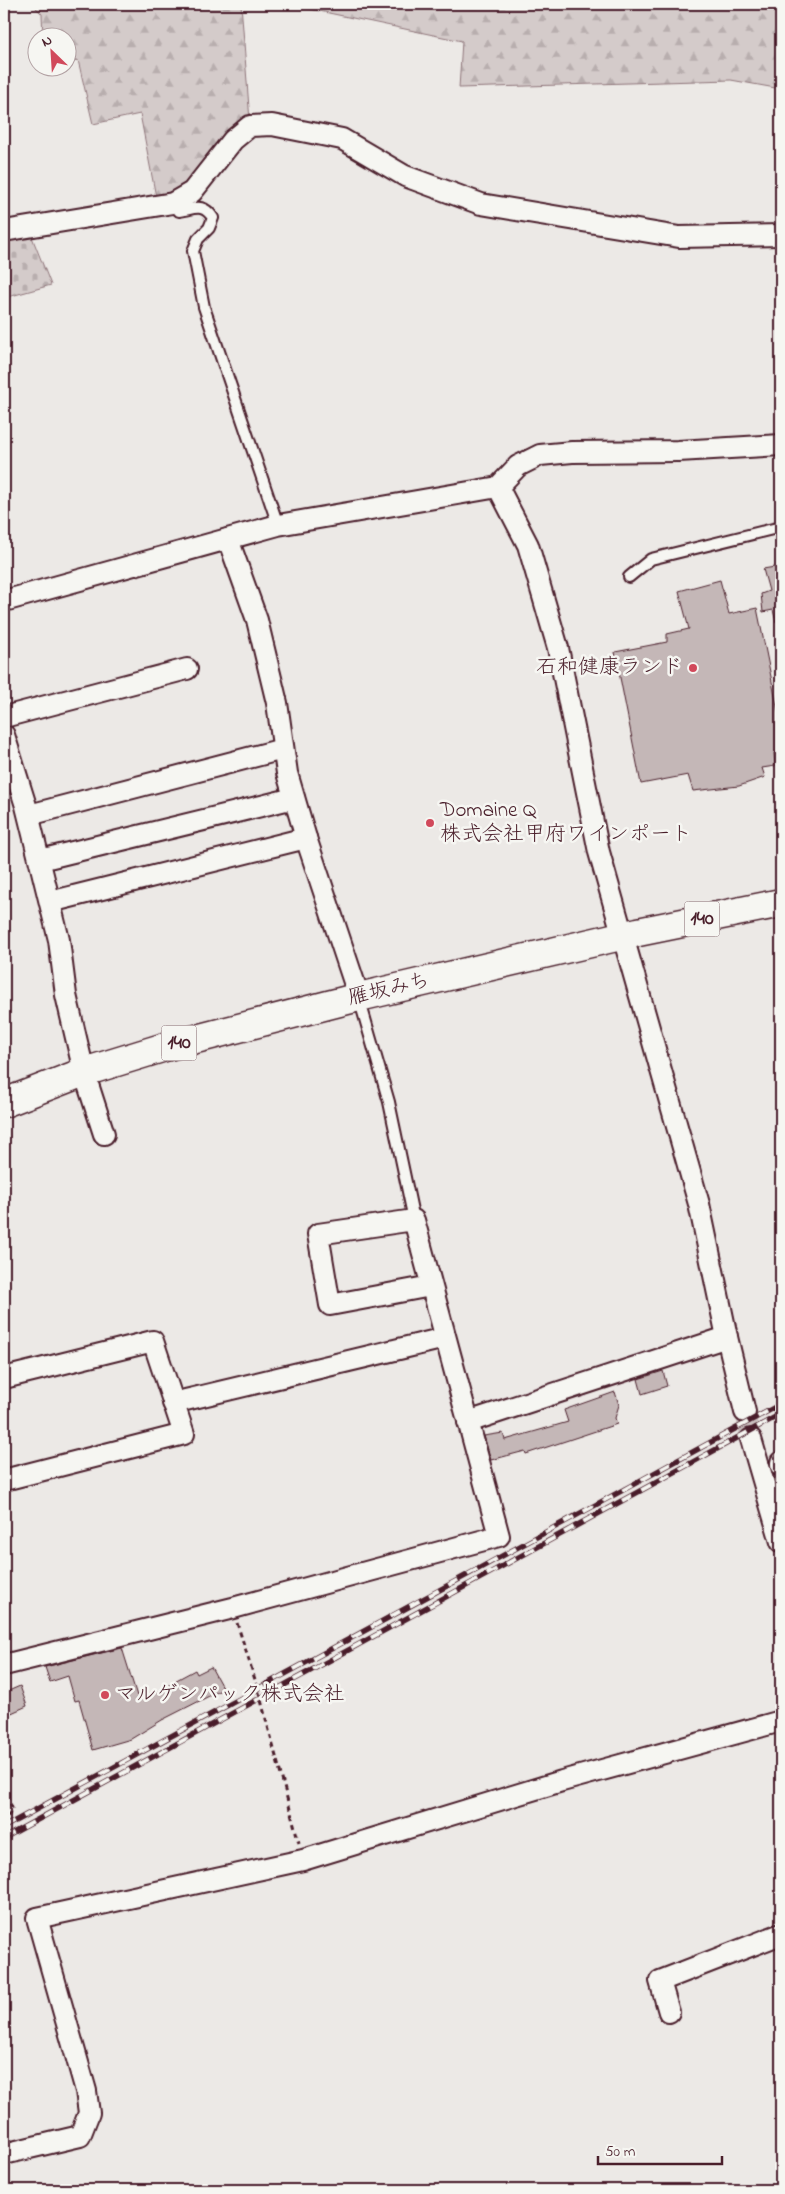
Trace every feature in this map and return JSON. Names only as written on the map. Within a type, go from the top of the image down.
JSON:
[{"type":"highway","name":"雁坂みち","points":[[4,1103],[84,1072],[165,1047],[359,997],[623,936],[781,903]]},
{"type":"street","points":[[4,231],[173,203],[192,192],[233,140],[250,126],[272,124],[342,140],[405,176],[481,204],[679,237],[781,235]]},
{"type":"street","points":[[4,601],[278,525],[498,488],[518,466],[540,455],[572,452],[678,451],[781,444]]},
{"type":"street","points":[[498,488],[528,545],[558,648],[599,852],[699,1204],[727,1338],[745,1412]]},
{"type":"street","points":[[228,539],[258,620],[278,703],[286,773],[359,997]]},
{"type":"street","points":[[4,717],[187,669]]},
{"type":"street","points":[[4,735],[29,815],[59,940],[66,995],[84,1072],[104,1134]]},
{"type":"street","points":[[29,815],[283,749]]},
{"type":"street","points":[[40,860],[294,798]]},
{"type":"street","points":[[50,902],[306,838]]},
{"type":"street","points":[[4,1665],[233,1608],[499,1536],[414,1220],[318,1234],[330,1305],[431,1286]]},
{"type":"street","points":[[173,1403],[445,1338]]},
{"type":"street","points":[[468,1422],[727,1338]]},
{"type":"street","points":[[4,1378],[153,1341],[184,1434],[4,1480]]},
{"type":"street","points":[[751,1439],[780,1532]]},
{"type":"street","points":[[4,2154],[80,2136],[89,2112],[86,2091],[38,1918],[303,1860],[534,1789],[781,1721]]},
{"type":"street","points":[[669,2012],[660,1981],[781,1934]]},
{"type":"lane","points":[[173,203],[178,211],[202,207],[208,210],[213,218],[209,228],[198,239],[193,251],[204,307],[278,525]]},
{"type":"lane","points":[[628,577],[651,559],[781,527]]},
{"type":"lane","points":[[359,997],[389,1102],[414,1220]]},
{"type":"path","points":[[233,1608],[258,1689],[303,1860]]},
{"type":"path","points":[[4,1787],[12,1808],[8,1818]]},
{"type":"green space","points":[[32,4],[241,4],[250,121],[183,187],[156,197],[140,114],[93,124],[78,60],[78,28],[43,28],[42,14]]},
{"type":"green space","points":[[286,4],[781,4],[781,89],[731,80],[459,88],[462,41]]},
{"type":"green space","points":[[32,237],[51,285],[4,298],[4,240]]},
{"type":"building","points":[[781,566],[781,621],[776,622],[773,610],[763,612],[761,594],[769,591],[763,569]]},
{"type":"building","name":"石和健康ランド","points":[[720,580],[729,614],[757,608],[780,721],[781,750],[774,753],[775,766],[762,768],[765,777],[739,786],[693,791],[688,775],[641,784],[615,652],[667,642],[667,634],[689,629],[679,591]]},
{"type":"building","points":[[663,1371],[667,1386],[642,1394],[638,1379]]},
{"type":"building","points":[[615,1392],[619,1405],[615,1418],[617,1424],[526,1454],[525,1451],[491,1460],[484,1436],[503,1433],[505,1440],[568,1422],[564,1410]]},
{"type":"building","name":"マルゲンパック株式会社","points":[[122,1648],[137,1696],[171,1689],[169,1684],[195,1670],[197,1674],[211,1667],[223,1689],[162,1720],[131,1739],[93,1750],[79,1700],[75,1701],[68,1676],[50,1682],[45,1667]]},
{"type":"building","points":[[20,1686],[27,1706],[7,1715],[4,1706],[4,1693]]},
{"type":"tunnel","points":[[745,1412],[751,1439]]},
{"type":"railway","points":[[4,1827],[781,1404]]},
{"type":"railway","points":[[4,1838],[781,1414]]},
{"type":"place","name":"石和健康ランド","points":[[693,668]]},
{"type":"place","name":"Domaine Q 株式会社甲府ワインポート","points":[[430,823]]},
{"type":"place","name":"マルゲンパック株式会社","points":[[105,1695]]}]
